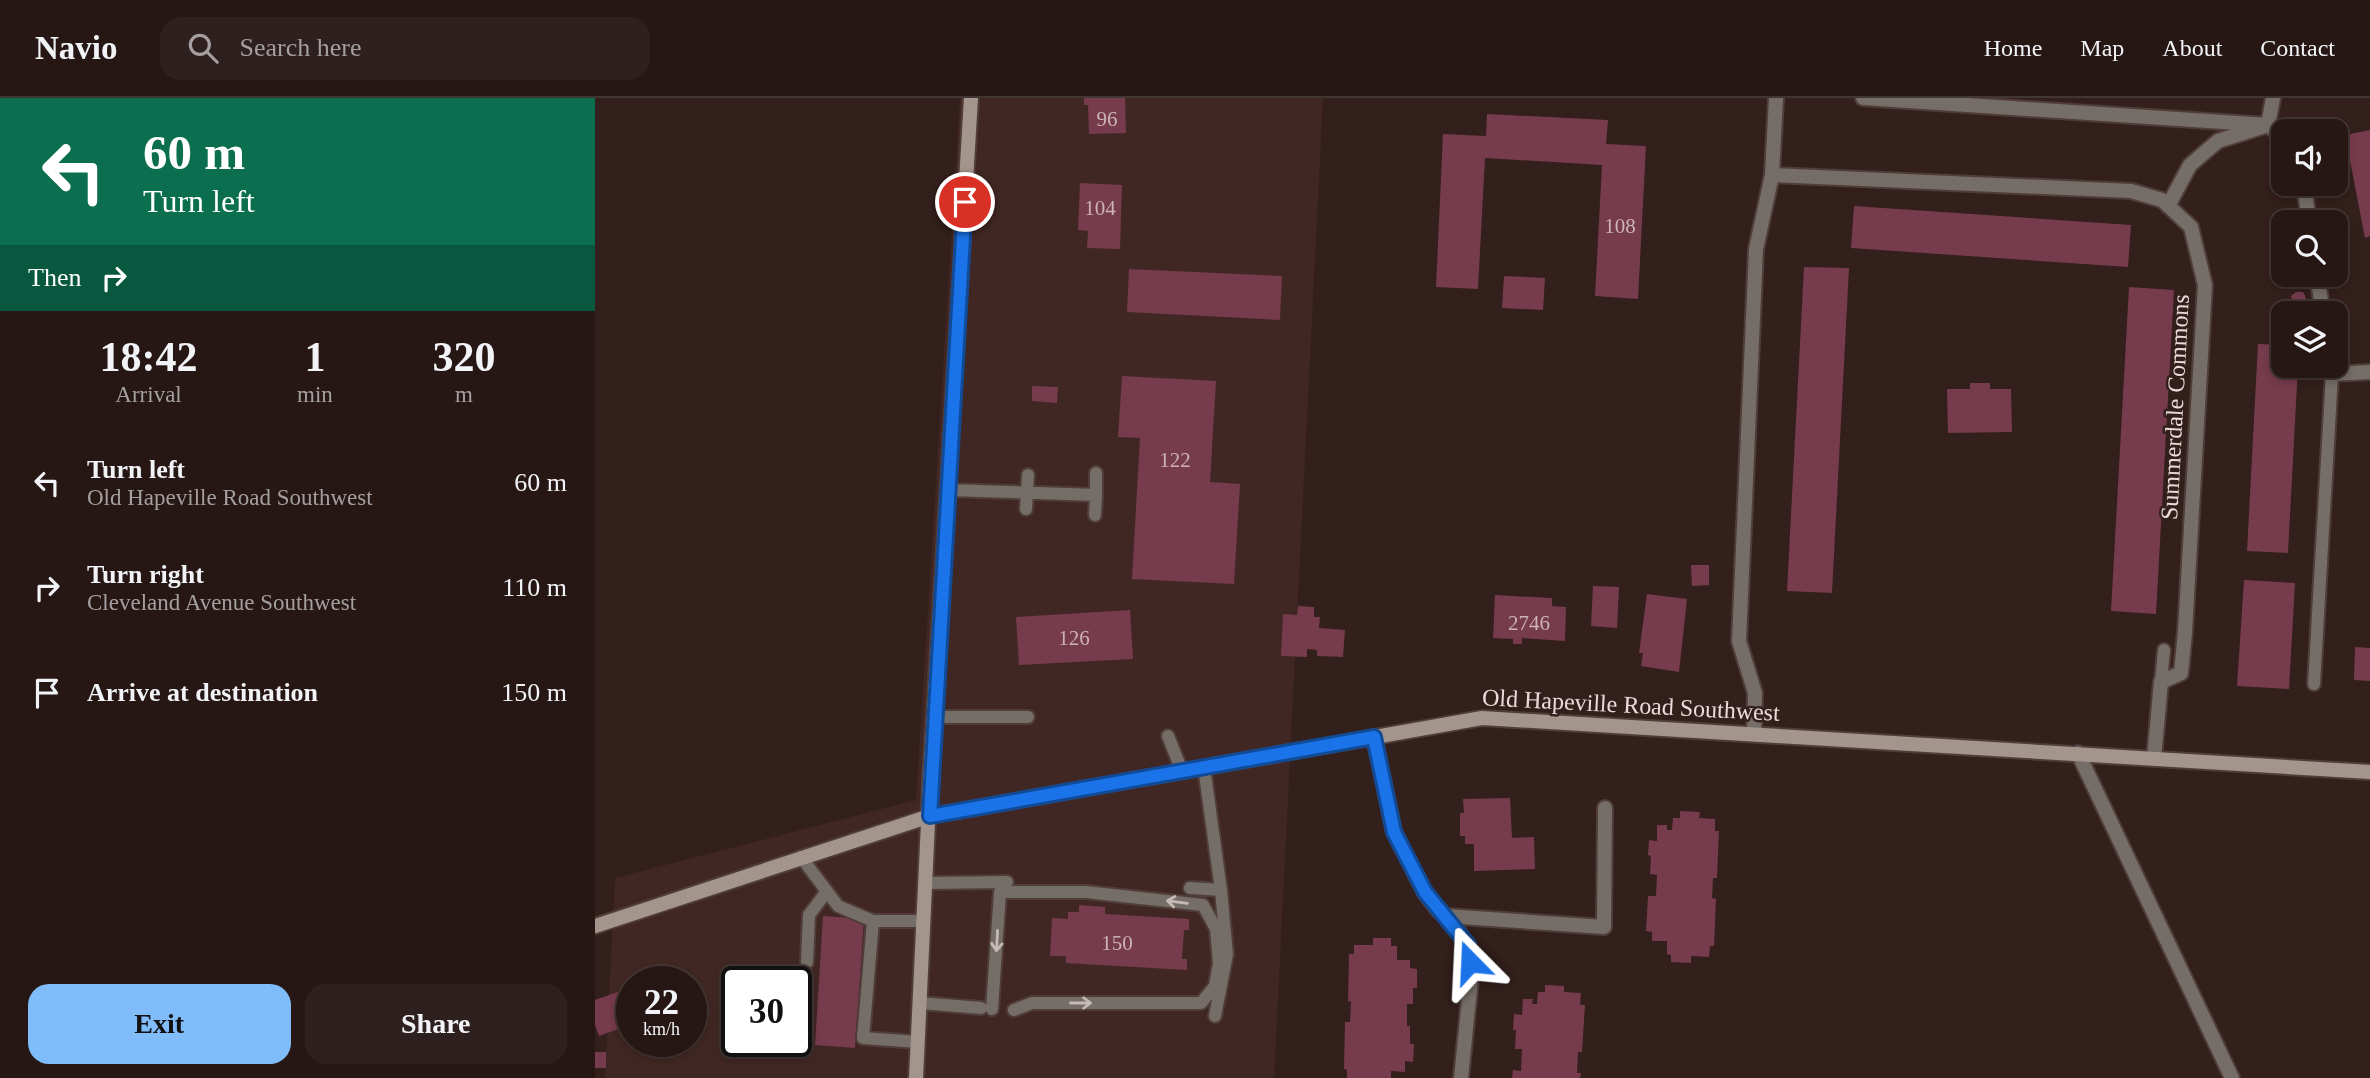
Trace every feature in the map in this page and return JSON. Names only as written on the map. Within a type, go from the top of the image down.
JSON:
[{"type":"street","points":[[916,1078],[971,98]]},
{"type":"street","points":[[1754,734],[1755,693],[1739,641],[1756,249],[1772,175],[1776,98]]},
{"type":"street","points":[[1863,98],[2268,125],[2271,127]]},
{"type":"street","points":[[2268,125],[2273,98]]},
{"type":"street","points":[[2168,206],[2190,165],[2218,142],[2268,125]]},
{"type":"street","name":"Summerdale Commons","points":[[1772,175],[2131,191],[2162,200],[2191,227],[2205,285],[2185,632],[2181,673],[2161,682]]},
{"type":"street","points":[[2348,371],[2370,372]]},
{"type":"street","points":[[2154,758],[2161,682]]},
{"type":"street","name":"Old Hapeville Road Southwest","points":[[595,926],[930,816],[1482,718],[2370,772]]},
{"type":"street","points":[[1374,737],[1394,832],[1425,892],[1468,945],[1471,979],[1461,1078]]},
{"type":"street","points":[[2078,753],[2232,1078]]},
{"type":"street","points":[[1446,916],[1604,927],[1605,808]]},
{"type":"lane","points":[[2314,684],[2331,378]]},
{"type":"lane","points":[[1095,514],[1096,473]]},
{"type":"lane","points":[[1026,509],[1028,474]]},
{"type":"lane","points":[[949,489],[1096,495]]},
{"type":"lane","points":[[2161,682],[2164,650]]},
{"type":"lane","points":[[935,717],[1028,717]]},
{"type":"lane","points":[[1168,736],[1182,771]]},
{"type":"lane","points":[[1204,767],[1227,954],[1215,1016]]},
{"type":"lane","points":[[801,857],[838,906],[873,920],[924,921]]},
{"type":"lane","points":[[926,883],[1007,882]]},
{"type":"lane","points":[[1190,888],[1221,890]]},
{"type":"lane","points":[[807,962],[809,915],[827,891]]},
{"type":"lane","points":[[920,1003],[986,1009],[1000,892],[1086,892],[1203,905],[1216,929],[1219,963],[1215,986],[1201,1003],[1032,1003],[1014,1010]]},
{"type":"lane","points":[[873,920],[863,1038],[918,1042]]},
{"type":"shaded area","points":[[960,98],[1323,98],[1274,1078],[605,1078],[615,878],[916,800]]},
{"type":"building","points":[[1084,98],[1125,98],[1126,133],[1089,134],[1088,105],[1084,105]]},
{"type":"building","points":[[1487,114],[1608,120],[1606,144],[1646,146],[1638,299],[1595,296],[1602,165],[1485,158],[1478,289],[1436,287],[1443,134],[1486,136]]},
{"type":"building","points":[[2370,130],[2370,236],[2365,238],[2348,150],[2348,134]]},
{"type":"building","points":[[1080,183],[1122,185],[1120,249],[1087,248],[1088,231],[1078,230]]},
{"type":"building","points":[[1854,206],[2131,225],[2128,267],[1851,248]]},
{"type":"building","points":[[1804,267],[1849,268],[1832,593],[1787,591]]},
{"type":"building","points":[[1129,269],[1282,276],[1280,320],[1127,312]]},
{"type":"building","points":[[1504,276],[1545,278],[1543,310],[1502,308]]},
{"type":"building","points":[[2129,287],[2174,290],[2156,614],[2111,611]]},
{"type":"building","points":[[2296,292],[2303,292],[2306,301],[2292,301],[2291,296]]},
{"type":"building","points":[[2258,344],[2271,344],[2271,378],[2297,378],[2288,553],[2247,551]]},
{"type":"building","points":[[1122,376],[1216,381],[1210,482],[1240,484],[1234,584],[1132,579],[1140,438],[1118,437]]},
{"type":"building","points":[[1970,383],[1990,383],[1990,389],[2011,389],[2012,432],[1948,433],[1947,389],[1970,389]]},
{"type":"building","points":[[1032,386],[1058,387],[1057,403],[1032,401]]},
{"type":"building","points":[[1691,565],[1709,565],[1709,585],[1692,586]]},
{"type":"building","points":[[2244,580],[2295,583],[2289,689],[2237,686]]},
{"type":"building","points":[[1593,586],[1619,587],[1617,628],[1591,626]]},
{"type":"building","points":[[1647,594],[1687,599],[1679,672],[1641,666],[1643,653],[1639,653]]},
{"type":"building","points":[[1495,595],[1552,598],[1552,606],[1566,607],[1565,641],[1522,638],[1522,644],[1513,644],[1513,639],[1493,638]]},
{"type":"building","points":[[1298,606],[1314,607],[1314,617],[1320,617],[1319,628],[1345,630],[1343,657],[1317,656],[1317,650],[1307,649],[1307,657],[1281,656],[1283,614],[1297,615]]},
{"type":"building","points":[[1130,610],[1133,659],[1019,665],[1016,617]]},
{"type":"building","points":[[2355,647],[2370,648],[2370,681],[2354,680]]},
{"type":"building","points":[[1510,798],[1512,838],[1534,837],[1535,869],[1474,871],[1474,844],[1465,844],[1465,836],[1460,836],[1460,813],[1464,813],[1463,799]]},
{"type":"building","points":[[1680,811],[1700,812],[1699,818],[1715,819],[1715,831],[1719,831],[1717,878],[1713,878],[1712,898],[1716,899],[1714,946],[1710,946],[1709,957],[1691,956],[1691,963],[1671,962],[1671,955],[1667,954],[1667,941],[1652,941],[1652,932],[1646,931],[1648,896],[1656,896],[1657,875],[1650,874],[1649,840],[1657,841],[1657,825],[1667,825],[1667,830],[1672,830],[1673,818],[1680,818]]},
{"type":"building","points":[[1079,905],[1105,907],[1105,914],[1189,919],[1189,930],[1184,930],[1182,959],[1187,959],[1187,970],[1066,963],[1066,956],[1050,956],[1052,918],[1068,919],[1068,912],[1079,912]]},
{"type":"building","points":[[823,916],[864,919],[855,1048],[815,1045]]},
{"type":"building","points":[[1373,938],[1391,938],[1391,946],[1397,946],[1397,960],[1410,960],[1410,968],[1417,969],[1417,988],[1413,988],[1413,1004],[1407,1004],[1410,1044],[1414,1044],[1413,1062],[1405,1061],[1405,1072],[1391,1071],[1391,1078],[1347,1078],[1347,1070],[1344,1069],[1345,1022],[1350,1022],[1351,1001],[1348,1002],[1349,954],[1354,954],[1354,945],[1373,945]]},
{"type":"building","points":[[1545,985],[1564,986],[1564,992],[1581,993],[1580,1005],[1585,1005],[1582,1052],[1578,1052],[1577,1073],[1581,1073],[1580,1078],[1512,1078],[1513,1070],[1521,1071],[1522,1049],[1515,1049],[1514,1014],[1522,1015],[1523,999],[1533,999],[1532,1004],[1537,1004],[1538,992],[1545,992]]},
{"type":"building","points":[[616,993],[616,1030],[599,1036],[595,1025],[595,1000]]},
{"type":"building","points":[[595,1052],[606,1052],[606,1068],[595,1068]]},
{"type":"route","points":[[965,202],[930,816],[1374,737],[1394,832],[1425,892],[1468,945],[1470,962]]}]
